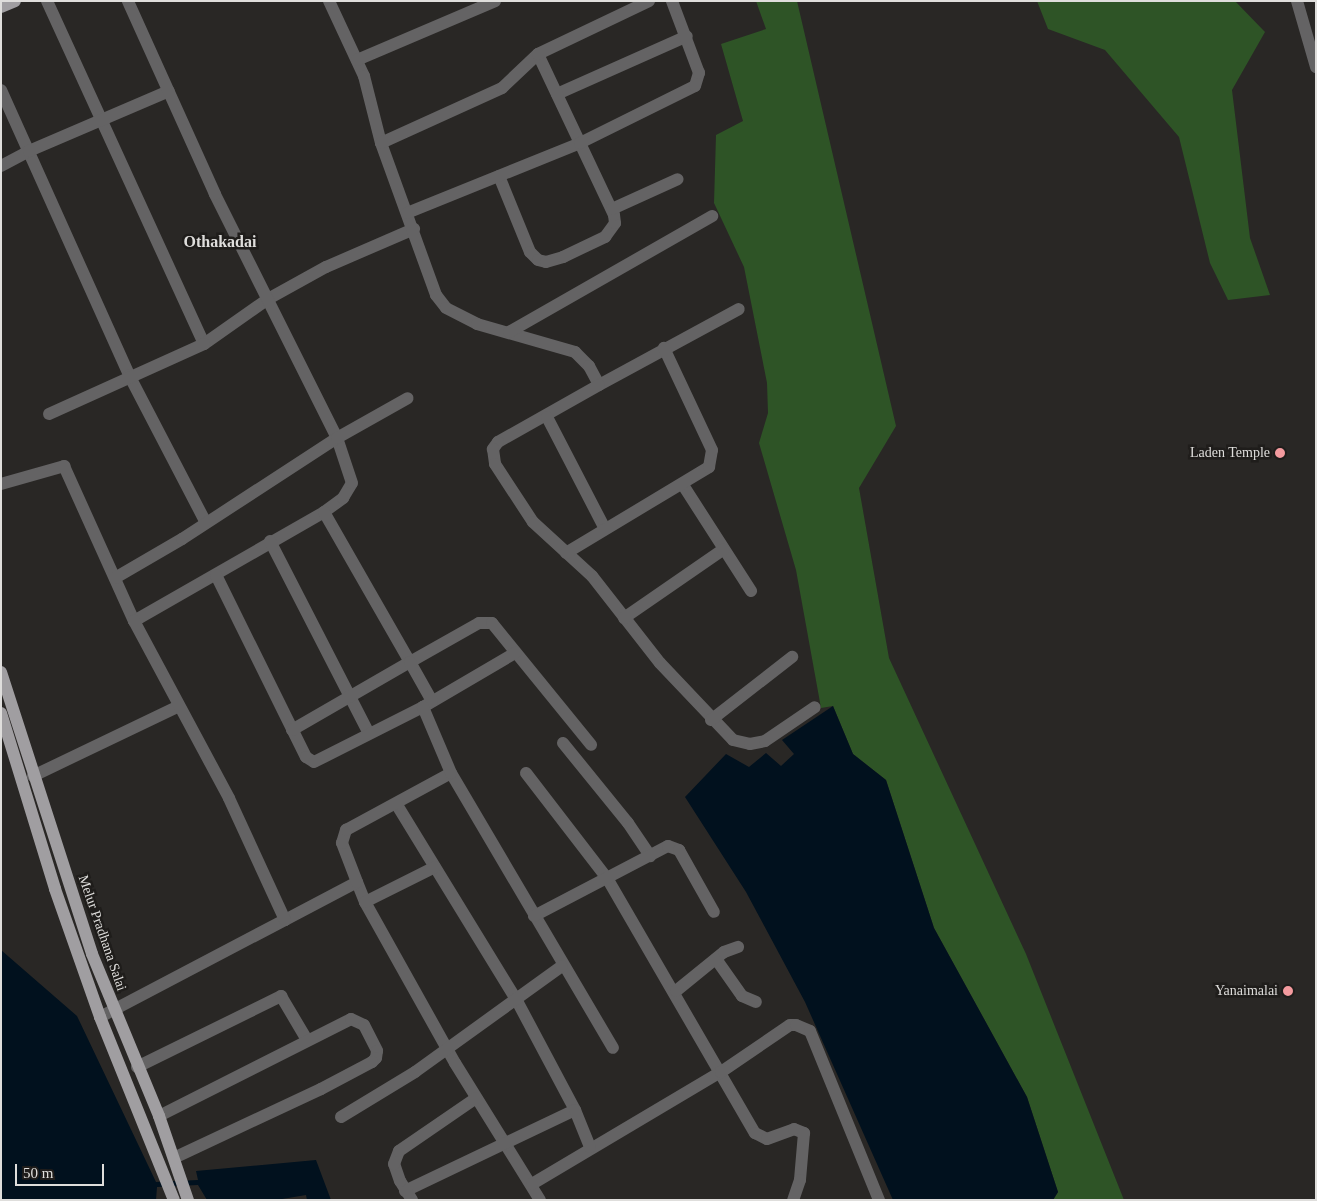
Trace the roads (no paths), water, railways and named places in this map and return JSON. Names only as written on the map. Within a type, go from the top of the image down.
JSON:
[{"type":"main road","points":[[1,7],[15,1]]},
{"type":"main road","name":"Melur Pradhana Salai","points":[[1,672],[33,776],[113,1010],[159,1116],[174,1158],[175,1187]]},
{"type":"main road","name":"Melur Pradhana Salai","points":[[1,713],[5,739],[100,1017],[175,1187],[188,1200]]},
{"type":"street","points":[[47,1],[204,344]]},
{"type":"street","points":[[128,1],[168,91],[352,474],[352,484],[343,498],[324,512],[270,541],[134,621]]},
{"type":"street","points":[[329,1],[364,76],[381,143],[414,229],[436,295],[446,308],[477,324],[575,352],[589,366],[599,385]]},
{"type":"street","points":[[381,143],[502,88],[538,54],[649,1]]},
{"type":"street","points":[[407,213],[580,143],[695,86],[699,74],[687,36],[672,1]]},
{"type":"street","points":[[1297,1],[1316,67]]},
{"type":"street","points":[[356,60],[490,2]]},
{"type":"street","points":[[557,94],[687,36]]},
{"type":"street","points":[[499,176],[530,252],[538,260],[546,262],[563,257],[606,237],[616,223],[612,210],[538,54]]},
{"type":"street","points":[[1,90],[129,375],[205,522]]},
{"type":"street","points":[[1,166],[29,151],[168,91]]},
{"type":"street","points":[[612,210],[678,179]]},
{"type":"street","points":[[509,332],[712,216]]},
{"type":"street","points":[[48,414],[92,396],[129,375],[204,344],[268,299],[326,267],[414,229]]},
{"type":"street","points":[[739,309],[664,348],[547,417],[498,442],[492,456],[533,522],[592,576],[624,618],[711,720],[733,740],[750,744],[765,741],[815,707]]},
{"type":"street","points":[[566,553],[605,528],[684,485],[709,467],[712,450],[664,348]]},
{"type":"street","points":[[115,578],[182,539],[205,522],[336,438],[408,398]]},
{"type":"street","points":[[547,417],[605,528]]},
{"type":"street","points":[[1,484],[64,466],[134,621],[229,798],[285,920]]},
{"type":"street","points":[[684,485],[751,591]]},
{"type":"street","points":[[324,512],[410,662],[451,773],[562,966],[612,1048]]},
{"type":"street","points":[[270,541],[368,732]]},
{"type":"street","points":[[624,618],[724,548]]},
{"type":"street","points":[[216,574],[306,757],[314,762],[368,732],[427,704],[516,653]]},
{"type":"street","points":[[292,730],[479,622],[486,621],[496,626],[591,745]]},
{"type":"street","points":[[711,720],[792,657]]},
{"type":"street","points":[[33,776],[179,706]]},
{"type":"street","points":[[563,743],[628,823],[650,856]]},
{"type":"street","points":[[526,772],[607,878],[676,991],[756,1133],[767,1138],[794,1128],[804,1133],[800,1180],[793,1200]]},
{"type":"street","points":[[451,773],[397,805],[346,830],[342,836],[344,851],[365,902],[447,1049],[504,1144],[532,1184],[540,1200]]},
{"type":"street","points":[[397,805],[516,999],[575,1110],[590,1147]]},
{"type":"street","points":[[534,916],[668,846],[679,850],[714,912]]},
{"type":"street","points":[[365,902],[435,867]]},
{"type":"street","points":[[100,1017],[357,882]]},
{"type":"street","points":[[676,991],[731,948],[738,947]]},
{"type":"street","points":[[716,959],[742,996],[756,1002]]},
{"type":"street","points":[[341,1117],[447,1049],[562,966]]},
{"type":"street","points":[[137,1066],[281,996],[307,1040]]},
{"type":"street","points":[[159,1116],[351,1019],[359,1021],[364,1025],[376,1058],[321,1090],[174,1158]]},
{"type":"street","points":[[532,1184],[590,1147],[722,1072],[790,1025],[804,1026],[810,1031],[879,1200]]},
{"type":"street","points":[[476,1098],[400,1151],[394,1164],[409,1196],[504,1144],[575,1110]]},
{"type":"water","points":[[833,706],[853,754],[886,780],[934,928],[1027,1097],[1058,1192],[1053,1200],[893,1200],[805,1002],[746,892],[685,797],[726,754],[749,767],[766,753],[781,766],[794,754],[782,740]]},
{"type":"water","points":[[1,950],[77,1016],[156,1182],[198,1180],[196,1171],[316,1160],[331,1200],[307,1200],[306,1195],[276,1200],[207,1200],[198,1185],[157,1187],[156,1200],[1,1200]]},
{"type":"place","name":"Laden Temple","points":[[1280,453]]},
{"type":"place","name":"Yanaimalai","points":[[1288,991]]},
{"type":"district","name":"Othakadai","points":[[220,242]]}]
